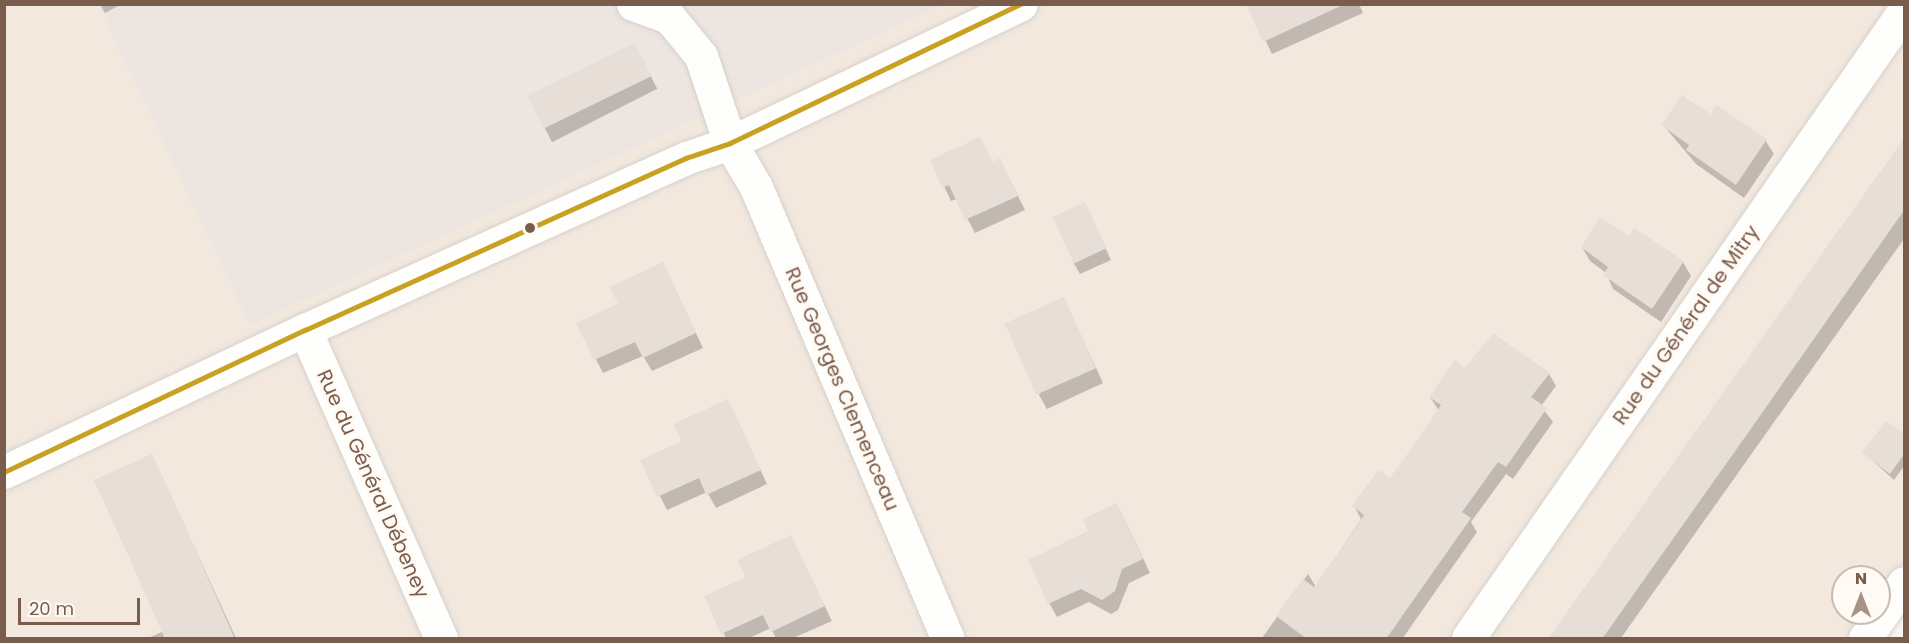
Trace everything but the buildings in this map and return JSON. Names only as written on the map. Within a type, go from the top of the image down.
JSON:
[{"type":"street","name":"Rue Georges Clemenceau","points":[[633,4],[669,17],[701,56],[730,143],[756,188],[947,639]]},
{"type":"street","points":[[4,472],[305,330],[686,158],[730,143],[1021,4]]},
{"type":"street","name":"Rue du Général de Mitry","points":[[1468,639],[1905,11]]},
{"type":"street","name":"Rue du Général Débeney","points":[[305,330],[441,639]]},
{"type":"street","points":[[1865,639],[1905,583]]},
{"type":"shaded area","points":[[4,5],[98,5],[250,326],[943,5],[1904,5],[1904,583],[1891,601],[1891,565],[1831,565],[1831,625],[1874,625],[1865,638],[5,638]]},
{"type":"shaded area","points":[[98,5],[943,5],[250,326]]},
{"type":"transit line","points":[[4,472],[305,330],[686,158],[730,143],[1020,4]]}]
